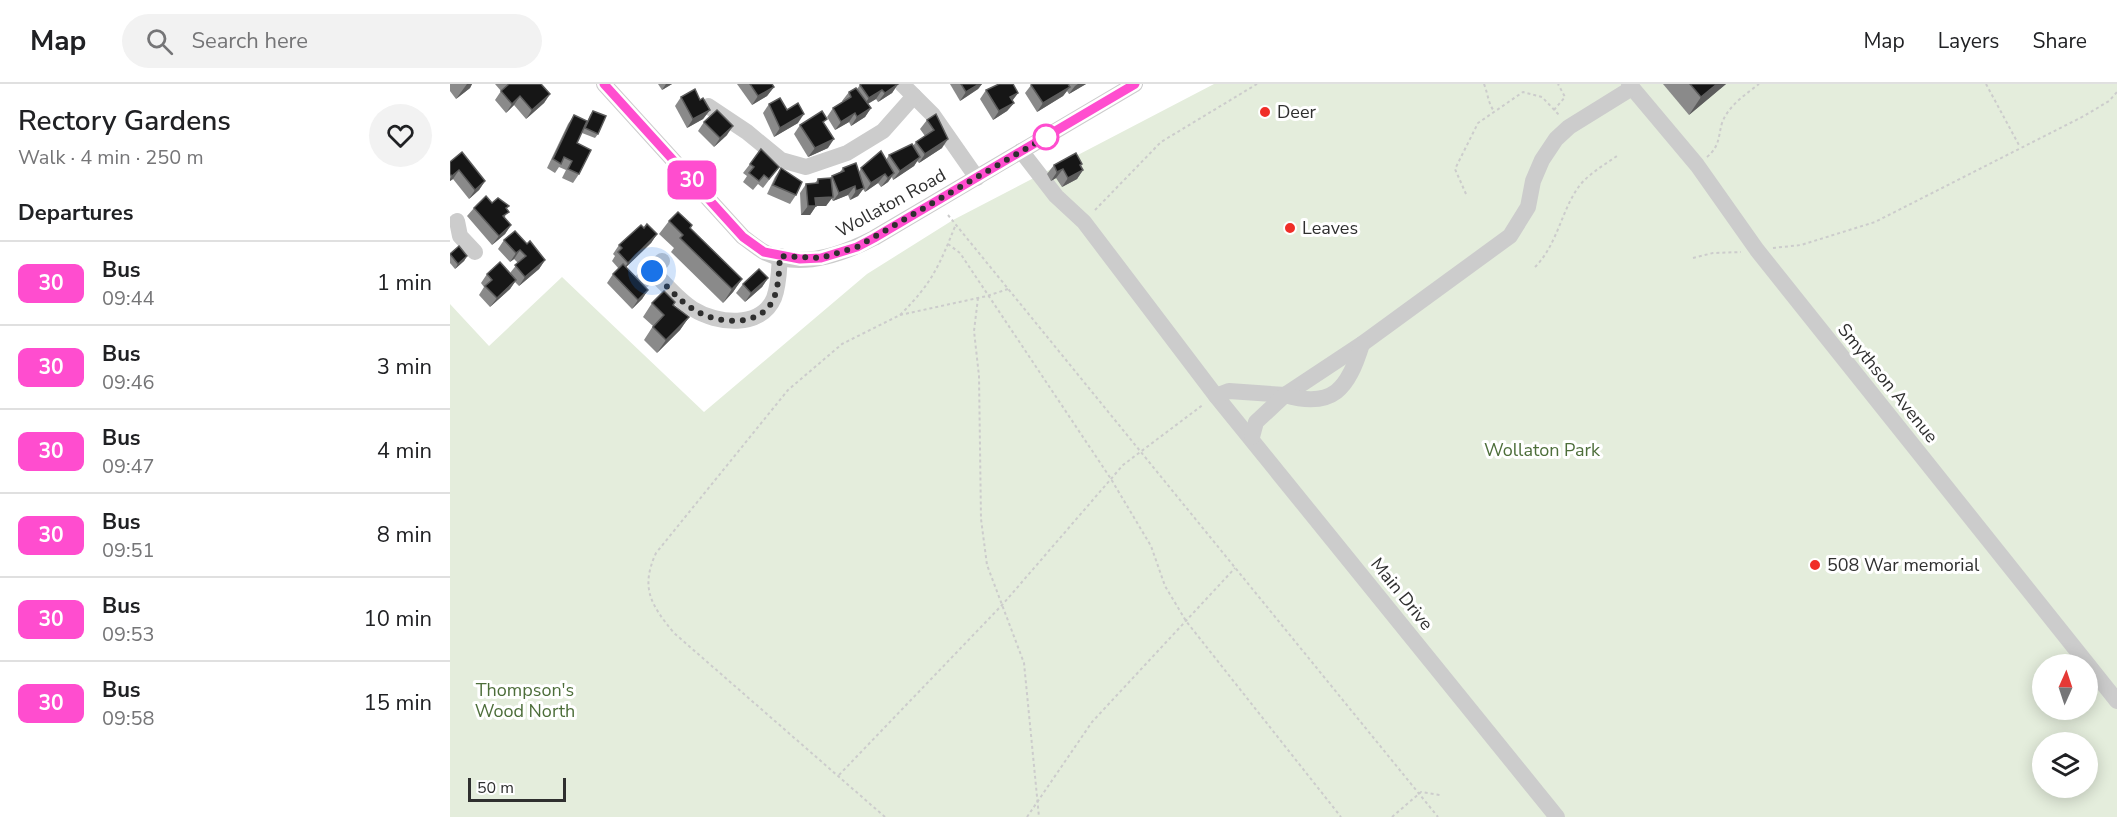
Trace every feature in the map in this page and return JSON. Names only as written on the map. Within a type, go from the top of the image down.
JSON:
[{"type":"street","name":"Wollaton Road","points":[[604,84],[743,237],[764,252],[780,256],[821,258],[857,247],[977,178],[1128,86]]},
{"type":"street","points":[[902,84],[933,116],[977,178]]},
{"type":"street","points":[[1252,437],[1256,422],[1285,395],[1362,344],[1510,236],[1528,207],[1533,181],[1542,160],[1556,139],[1569,127],[1630,86]]},
{"type":"street","name":"Smythson Avenue","points":[[1630,86],[1697,165],[1757,250],[2117,701]]},
{"type":"street","points":[[708,106],[747,132],[781,160],[806,167],[848,153],[883,132],[914,96]]},
{"type":"street","name":"Main Drive","points":[[1022,151],[1056,196],[1084,222],[1216,396],[1252,437],[1557,817]]},
{"type":"street","points":[[456,234],[475,252]]},
{"type":"street","points":[[652,271],[688,306],[705,316],[734,321],[747,320],[758,316],[773,300],[780,256]]},
{"type":"street","points":[[1216,396],[1229,391],[1285,395],[1305,401],[1325,399],[1343,386],[1362,344]]},
{"type":"path","points":[[1084,222],[1161,142],[1257,84]]},
{"type":"path","points":[[1554,110],[1565,97],[1558,84]]},
{"type":"path","points":[[1714,150],[1721,139],[1723,122],[1732,107],[1759,84]]},
{"type":"path","points":[[1986,84],[2020,147]]},
{"type":"path","points":[[1485,85],[1489,93],[1488,103],[1494,111]]},
{"type":"path","points":[[1466,194],[1455,169],[1478,123],[1523,92],[1542,97],[1569,127]]},
{"type":"path","points":[[1693,258],[1713,253],[1801,245],[1875,222],[2084,116],[2109,101],[2117,92]]},
{"type":"path","points":[[1535,267],[1548,254],[1579,186],[1594,171],[1617,156]]},
{"type":"path","points":[[948,215],[1438,817]]},
{"type":"path","points":[[900,315],[925,289],[937,272],[956,224]]},
{"type":"path","points":[[948,244],[960,253],[1111,479],[1151,546],[1165,586],[1186,621],[1341,817]]},
{"type":"path","points":[[885,817],[674,633],[654,609],[647,574],[656,554],[788,390],[842,344],[900,315],[987,296],[1008,289]]},
{"type":"path","points":[[978,298],[974,331],[979,376],[981,519],[987,565],[1024,663],[1039,817]]},
{"type":"path","points":[[838,776],[1003,604],[1139,450],[1216,396]]},
{"type":"path","points":[[1027,817],[1092,722],[1235,567]]},
{"type":"path","points":[[1392,817],[1419,793],[1440,795]]},
{"type":"green space","name":"Wollaton Park","points":[[1214,84],[2117,84],[2117,817],[450,817],[450,304],[489,346],[562,277],[704,412],[867,274],[953,220]]},
{"type":"building","points":[[509,84],[541,84],[550,94],[532,110],[520,96],[512,104],[501,91]]},
{"type":"building","points":[[750,84],[772,84],[774,87],[758,96]]},
{"type":"building","points":[[898,84],[885,93],[882,90],[869,98],[860,85]]},
{"type":"building","points":[[961,84],[979,84],[966,92]]},
{"type":"building","points":[[999,84],[1013,84],[1018,93],[1010,97],[1014,103],[999,111],[986,90]]},
{"type":"building","points":[[1032,84],[1068,84],[1070,87],[1043,103]]},
{"type":"building","points":[[1690,84],[1717,84],[1701,97]]},
{"type":"building","points":[[856,88],[871,108],[857,117],[855,113],[841,122],[833,108],[851,97],[849,92]]},
{"type":"building","points":[[695,89],[700,100],[703,98],[710,110],[693,119],[681,97]]},
{"type":"building","points":[[780,98],[787,110],[798,103],[804,114],[780,128],[769,104]]},
{"type":"building","points":[[717,110],[733,126],[720,138],[704,122]]},
{"type":"building","points":[[593,111],[606,116],[598,134],[585,128]]},
{"type":"building","points":[[822,111],[827,119],[823,122],[834,139],[815,148],[800,125]]},
{"type":"building","points":[[936,114],[948,139],[925,154],[916,142],[934,130],[927,120]]},
{"type":"building","points":[[574,115],[587,121],[577,143],[591,150],[579,174],[568,169],[572,161],[564,157],[561,164],[553,159]]},
{"type":"building","points":[[912,144],[920,157],[900,171],[889,155]]},
{"type":"building","points":[[761,149],[779,167],[769,179],[764,175],[759,181],[749,173],[754,167],[750,164]]},
{"type":"building","points":[[881,151],[894,173],[888,178],[885,174],[871,183],[861,168]]},
{"type":"building","points":[[462,152],[485,181],[475,190],[459,170],[452,176],[450,174],[450,162]]},
{"type":"building","points":[[1076,153],[1083,170],[1068,178],[1063,169],[1057,172],[1054,165]]},
{"type":"building","points":[[856,163],[864,188],[856,191],[855,186],[839,193],[832,176]]},
{"type":"building","points":[[781,168],[802,182],[796,195],[773,185]]},
{"type":"building","points":[[831,178],[833,197],[815,198],[816,206],[808,206],[806,184],[818,183],[818,179]]},
{"type":"building","points":[[486,196],[492,203],[498,198],[509,206],[506,208],[509,212],[503,216],[511,225],[499,236],[474,208]]},
{"type":"building","points":[[678,212],[692,225],[690,228],[742,279],[732,289],[680,238],[683,235],[669,221]]},
{"type":"building","points":[[647,224],[657,234],[628,263],[618,252],[622,248],[619,245],[641,225],[644,228]]},
{"type":"building","points":[[515,231],[527,244],[530,241],[545,260],[525,277],[515,265],[526,256],[520,250],[516,253],[504,240]]},
{"type":"building","points":[[459,246],[467,256],[458,264],[450,254]]},
{"type":"building","points":[[500,262],[516,280],[497,298],[485,286],[492,280],[487,274]]},
{"type":"building","points":[[623,264],[648,290],[638,300],[613,274]]},
{"type":"building","points":[[759,269],[768,278],[751,293],[743,284]]},
{"type":"building","points":[[664,291],[675,302],[673,305],[689,317],[666,340],[653,327],[664,315],[652,303]]},
{"type":"bus line","name":"30","points":[[604,84],[743,237],[764,252],[800,259],[821,258],[857,247],[1135,84]]},
{"type":"place","name":"Deer","points":[[1265,112]]},
{"type":"place","name":"Leaves","points":[[1290,228]]},
{"type":"place","name":"508 War memorial","points":[[1815,565]]},
{"type":"route","points":[[652,271],[688,306],[705,316],[734,321],[747,320],[758,316],[773,300],[780,256],[800,259],[821,258],[857,247],[1046,137]]},
{"type":"park label","name":"Thompson's Wood North","points":[[525,700]]}]
